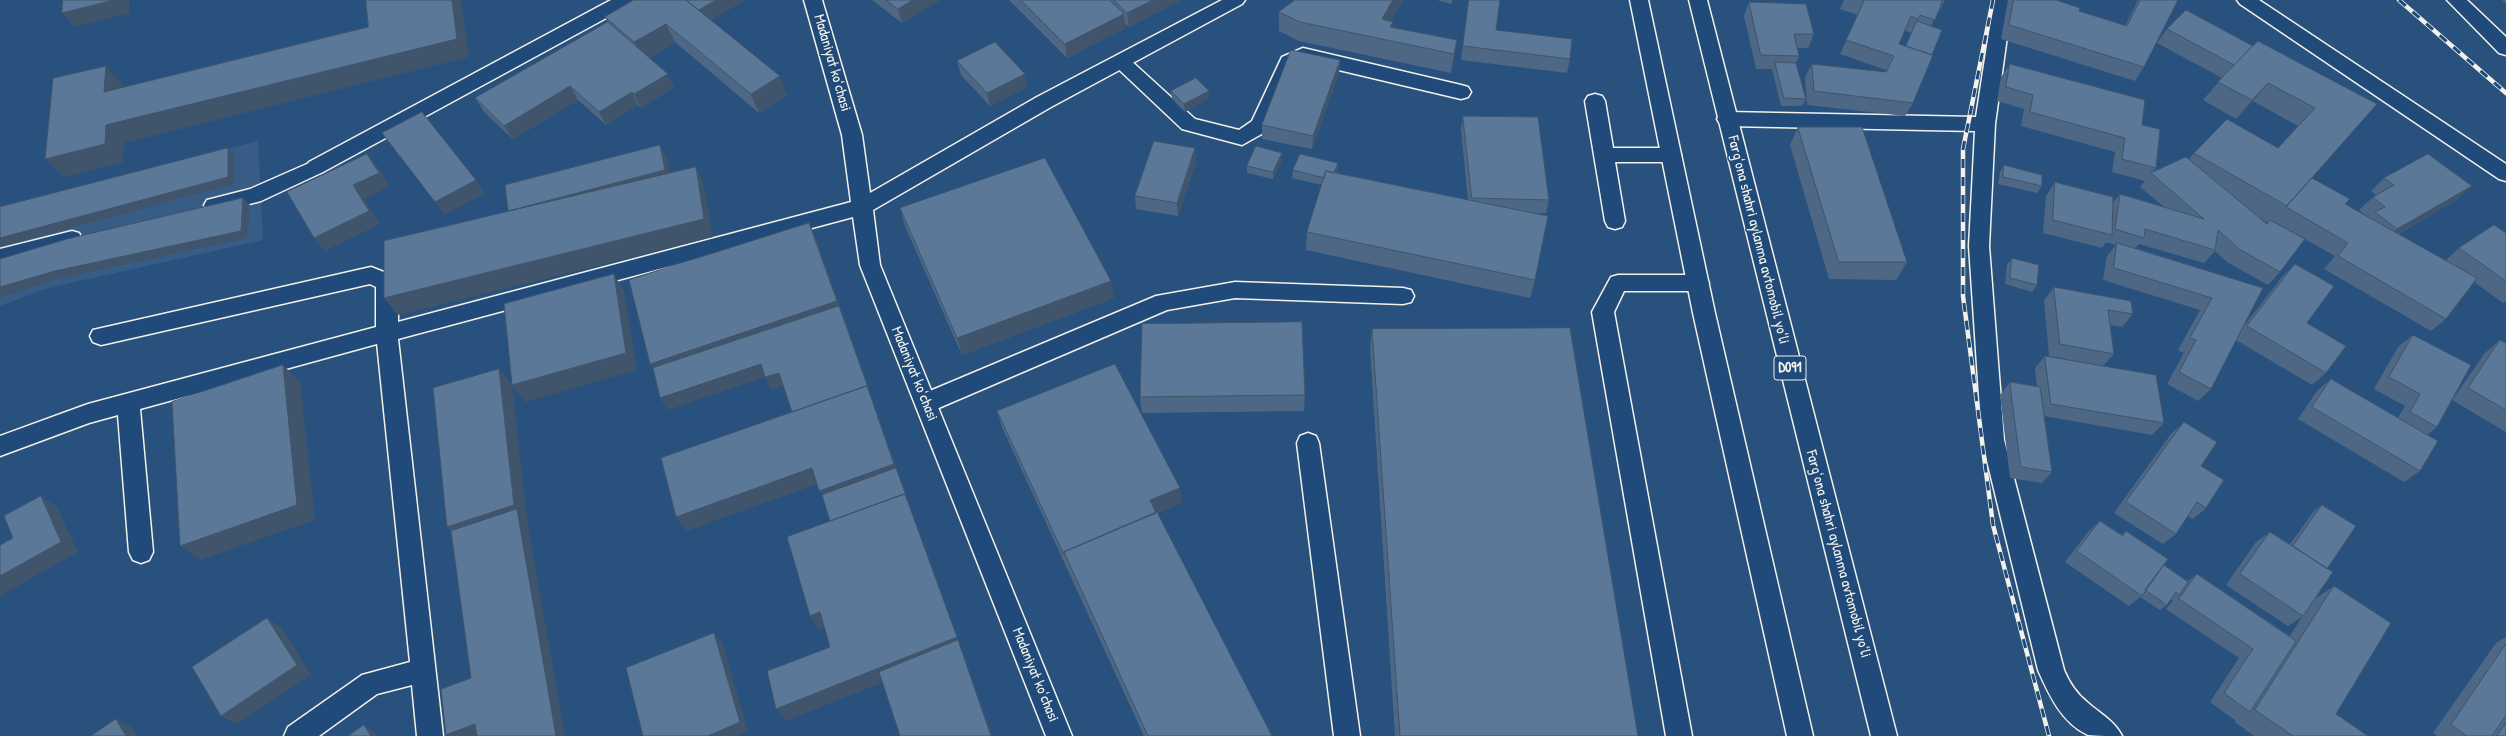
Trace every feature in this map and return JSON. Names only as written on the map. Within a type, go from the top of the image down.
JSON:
[{"type":"main road","points":[[193,210],[254,196],[316,167],[626,0]]},
{"type":"main road","name":"Madaniyat koʻchasi","points":[[813,0],[852,135],[870,265],[1059,736]]},
{"type":"main road","points":[[0,446],[88,414],[862,207],[1044,102],[1121,64],[1236,0]]},
{"type":"main road","points":[[1639,0],[1698,283],[1800,736]]},
{"type":"main road","name":"Fargʻona shahri aylanma avtomobil yoʻli","points":[[1698,0],[1884,736]]},
{"type":"main road","points":[[2003,0],[1985,124],[1979,246],[1992,440],[2051,670],[2061,693],[2076,710],[2109,736]]},
{"type":"main road","points":[[2246,0],[2506,174]]},
{"type":"main road","points":[[2456,0],[2506,48]]},
{"type":"main road","points":[[1121,64],[1189,124],[1242,138],[1260,126],[1289,62],[1303,55],[1461,92]]},
{"type":"main road","points":[[1595,101],[1615,221]]},
{"type":"main road","points":[[1727,119],[1985,124]]},
{"type":"main road","points":[[1605,155],[1671,155]]},
{"type":"main road","points":[[0,257],[92,234]]},
{"type":"main road","points":[[101,336],[370,275],[387,282],[387,333],[430,736]]},
{"type":"main road","points":[[1680,736],[1603,312],[1618,283],[1698,283]]},
{"type":"main road","points":[[926,403],[1164,302],[1235,290],[1403,296]]},
{"type":"main road","points":[[128,403],[141,552]]},
{"type":"main road","points":[[1308,443],[1346,736]]},
{"type":"main road","points":[[297,736],[372,684],[424,670]]},
{"type":"shaded area","points":[[258,141],[263,240],[48,288],[0,306],[0,207]]},
{"type":"building","points":[[63,0],[114,0],[62,13]]},
{"type":"building","points":[[366,0],[452,0],[457,39],[106,125],[105,144],[45,159],[53,78],[106,66],[104,92],[368,27]]},
{"type":"building","points":[[634,0],[686,0],[780,76],[751,94],[666,24],[634,42],[605,17]]},
{"type":"building","points":[[686,0],[716,0],[699,10]]},
{"type":"building","points":[[886,0],[913,0],[898,9]]},
{"type":"building","points":[[1021,0],[1109,0],[1124,14],[1065,44]]},
{"type":"building","points":[[1114,0],[1153,0],[1127,13]]},
{"type":"building","points":[[1295,0],[1393,0],[1382,19],[1393,22],[1390,27],[1457,40],[1454,54],[1300,22],[1279,12]]},
{"type":"building","points":[[1469,0],[1500,0],[1496,30],[1572,39],[1570,59],[1463,46]]},
{"type":"building","points":[[1862,0],[1943,0],[1935,20],[1920,15],[1918,19],[1911,16],[1899,44],[1933,55],[1913,103],[1814,91],[1812,64],[1886,72],[1894,56],[1846,40],[1864,1]]},
{"type":"building","points":[[2014,0],[2056,0],[2080,8],[2079,11],[2127,26],[2140,0],[2178,0],[2144,67],[2009,25]]},
{"type":"building","points":[[1749,2],[1806,4],[1814,34],[1794,34],[1799,56],[1761,55]]},
{"type":"building","points":[[2186,10],[2253,46],[2234,65],[2167,29]]},
{"type":"building","points":[[1917,21],[1942,30],[1932,55],[1906,46]]},
{"type":"building","points":[[608,22],[668,74],[634,94],[632,92],[599,112],[570,86],[504,126],[475,98]]},
{"type":"building","points":[[2258,41],[2377,104],[2287,206],[2194,153],[2227,119],[2278,148],[2315,108],[2268,83],[2252,100],[2218,82]]},
{"type":"building","points":[[995,42],[1025,74],[987,93],[957,61]]},
{"type":"building","points":[[1291,50],[1340,60],[1313,136],[1262,125]]},
{"type":"building","points":[[1775,62],[1796,63],[1806,99],[1784,98]]},
{"type":"building","points":[[2010,64],[2145,100],[2142,125],[2160,129],[2156,168],[2122,159],[2125,138],[2030,112],[2033,95],[2006,87]]},
{"type":"building","points":[[1196,78],[1209,91],[1184,104],[1171,91]]},
{"type":"building","points":[[422,112],[476,180],[435,202],[382,133]]},
{"type":"building","points":[[1463,116],[1538,117],[1549,200],[1472,198]]},
{"type":"building","points":[[1798,127],[1862,127],[1907,262],[1839,262]]},
{"type":"building","points":[[1154,141],[1195,148],[1177,203],[1135,196]]},
{"type":"building","points":[[660,145],[665,170],[508,211],[505,185]]},
{"type":"building","points":[[1256,146],[1282,153],[1273,172],[1247,166]]},
{"type":"building","points":[[228,148],[228,177],[0,238],[0,207]]},
{"type":"building","points":[[367,154],[379,173],[353,185],[369,211],[314,238],[287,192]]},
{"type":"building","points":[[1300,154],[1338,163],[1334,173],[1326,171],[1324,178],[1293,170]]},
{"type":"building","points":[[2428,154],[2472,186],[2397,229],[2375,212],[2385,207],[2373,197],[2394,185],[2384,178]]},
{"type":"building","points":[[2186,157],[2267,224],[2270,220],[2305,239],[2280,272],[2239,249],[2218,230],[2215,250],[2145,229],[2144,238],[2115,229],[2120,194],[2204,219],[2151,173]]},
{"type":"building","points":[[1045,158],[1111,281],[957,338],[900,208]]},
{"type":"building","points":[[2004,165],[2042,175],[2042,186],[2003,177]]},
{"type":"building","points":[[696,167],[704,219],[384,298],[384,241]]},
{"type":"building","points":[[1326,171],[1548,216],[1535,280],[1307,232]]},
{"type":"building","points":[[2312,178],[2350,199],[2345,204],[2477,278],[2446,319],[2338,256],[2348,243],[2286,207]]},
{"type":"building","points":[[2055,182],[2113,197],[2112,235],[2053,220]]},
{"type":"building","points":[[243,198],[241,231],[55,271],[0,287],[0,259],[67,239]]},
{"type":"building","points":[[809,223],[837,301],[650,364],[629,280]]},
{"type":"building","points":[[2494,225],[2506,233],[2506,281],[2459,248]]},
{"type":"building","points":[[2117,243],[2263,288],[2211,389],[2179,372],[2196,340],[2190,338],[2212,298],[2114,268]]},
{"type":"building","points":[[2012,258],[2039,265],[2037,285],[2010,278]]},
{"type":"building","points":[[2295,264],[2334,286],[2307,323],[2346,346],[2326,373],[2247,326]]},
{"type":"building","points":[[614,274],[626,353],[512,385],[504,304]]},
{"type":"building","points":[[2054,287],[2131,301],[2133,314],[2108,310],[2114,354],[2060,344]]},
{"type":"building","points":[[839,306],[869,390],[867,386],[792,412],[779,373],[765,377],[761,364],[660,398],[653,368]]},
{"type":"building","points":[[1302,322],[1305,395],[1140,397],[1142,324]]},
{"type":"building","points":[[1570,328],[1638,736],[1400,736],[1372,329]]},
{"type":"building","points":[[2413,335],[2471,365],[2437,427],[2410,412],[2420,394],[2389,377]]},
{"type":"building","points":[[2500,340],[2506,343],[2506,410],[2468,388]]},
{"type":"building","points":[[2045,356],[2156,375],[2164,423],[2051,404]]},
{"type":"building","points":[[1115,364],[1180,488],[1150,500],[1156,513],[1064,552],[1064,555],[997,411]]},
{"type":"building","points":[[283,365],[297,505],[180,546],[172,402]]},
{"type":"building","points":[[499,369],[514,505],[447,527],[433,388]]},
{"type":"building","points":[[2331,379],[2438,441],[2420,471],[2312,407]]},
{"type":"building","points":[[2010,382],[2040,387],[2052,472],[2021,467]]},
{"type":"building","points":[[867,386],[894,464],[819,491],[812,468],[676,517],[661,458]]},
{"type":"building","points":[[2184,422],[2217,442],[2201,466],[2224,480],[2206,508],[2197,502],[2176,534],[2126,502]]},
{"type":"building","points":[[896,468],[907,498],[905,494],[830,521],[822,495]]},
{"type":"building","points":[[905,494],[957,637],[776,709],[767,671],[830,647],[820,612],[810,616],[787,537]]},
{"type":"building","points":[[41,496],[61,542],[0,576],[0,545],[13,538],[4,516]]},
{"type":"building","points":[[2322,505],[2356,526],[2327,569],[2293,546]]},
{"type":"building","points":[[517,509],[556,736],[477,736],[475,724],[446,735],[441,689],[471,678],[451,531]]},
{"type":"building","points":[[1157,512],[1272,736],[1148,736],[1064,552]]},
{"type":"building","points":[[2100,521],[2123,536],[2126,531],[2168,559],[2142,596],[2077,551]]},
{"type":"building","points":[[2270,532],[2333,572],[2303,616],[2240,574]]},
{"type":"building","points":[[2164,565],[2188,582],[2179,595],[2176,592],[2167,605],[2145,590]]},
{"type":"building","points":[[2197,574],[2296,641],[2250,712],[2224,693],[2253,649],[2179,599]]},
{"type":"building","points":[[2334,586],[2391,623],[2336,714],[2368,736],[2293,736],[2255,710]]},
{"type":"building","points":[[267,618],[297,665],[221,716],[192,667]]},
{"type":"building","points":[[714,633],[740,722],[708,736],[643,736],[626,668]]},
{"type":"building","points":[[958,640],[991,736],[900,736],[879,672]]},
{"type":"building","points":[[2506,644],[2506,715],[2492,736],[2467,736],[2451,725]]},
{"type":"building","points":[[116,719],[126,736],[91,736]]},
{"type":"building","points":[[2506,723],[2506,736],[2497,736]]},
{"type":"building","points":[[364,725],[371,736],[348,736]]},
{"type":"railway","points":[[1993,0],[1963,149],[1963,296],[1993,525],[2049,736]]},
{"type":"railway","points":[[2399,0],[2506,93]]}]
